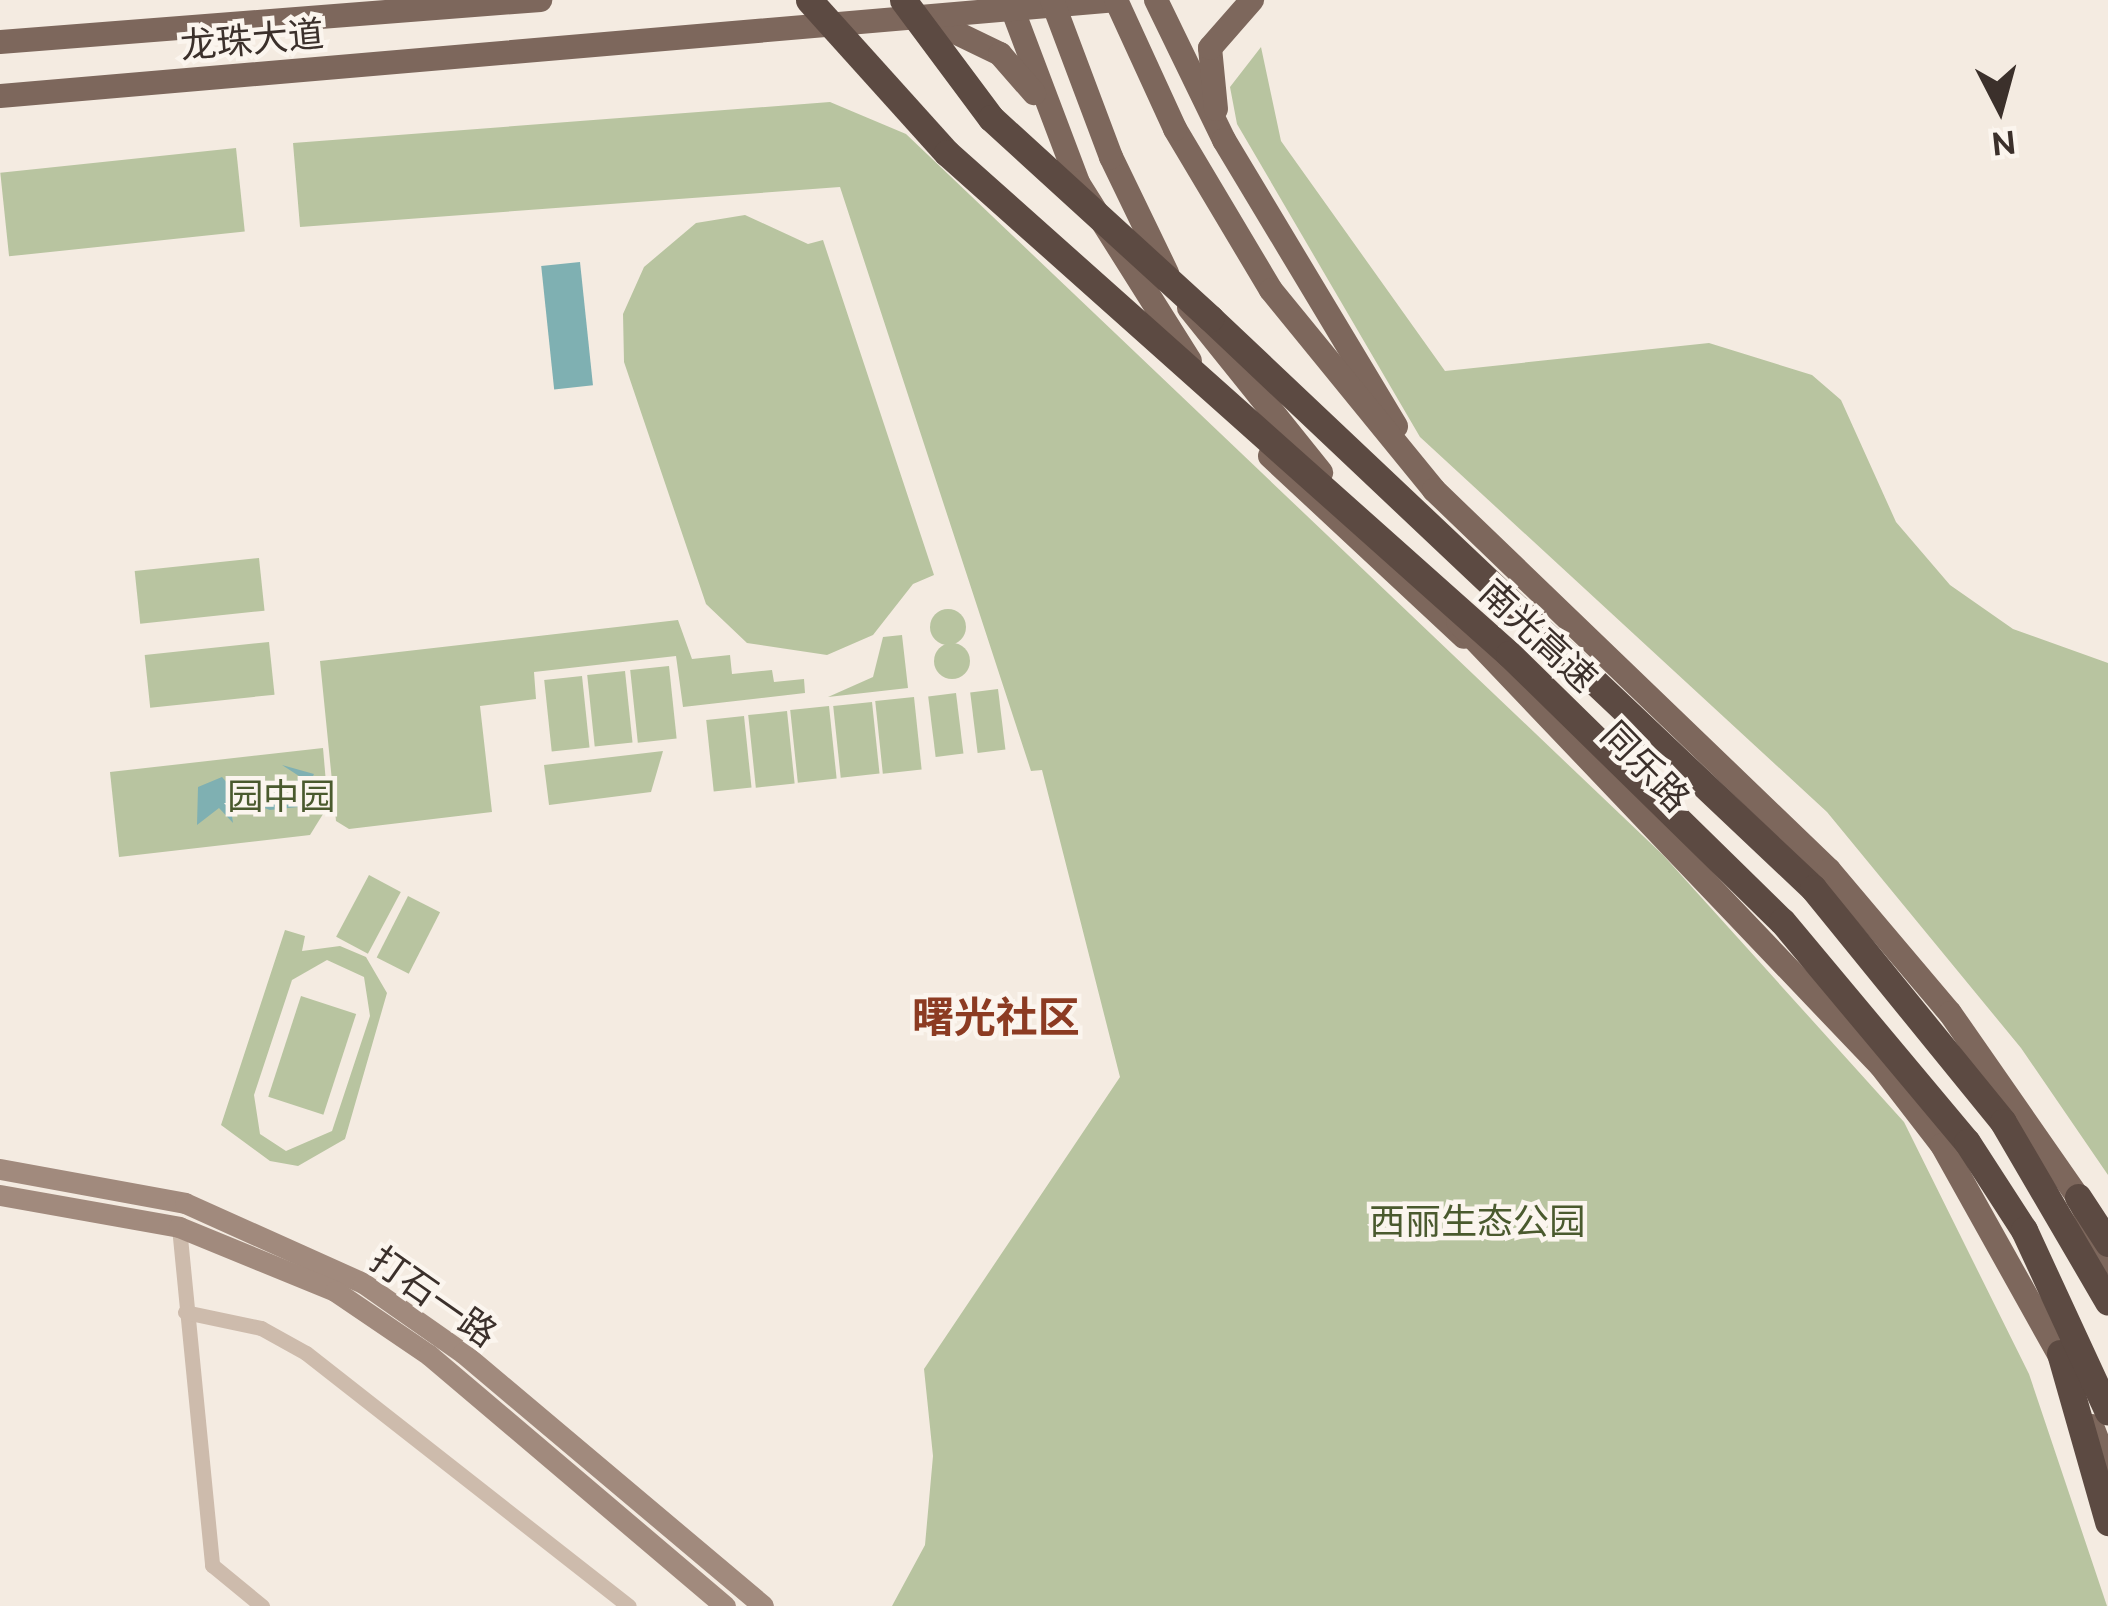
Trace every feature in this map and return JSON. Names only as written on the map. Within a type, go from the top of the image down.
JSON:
[{"type":"highway","name":"南光高速","points":[[809,0],[947,153],[1509,654],[1782,920],[1967,1142],[2024,1230],[2108,1412]]},
{"type":"highway","name":"南光高速","points":[[903,0],[991,118],[1210,318],[1813,888],[1977,1085],[2108,1302]]},
{"type":"highway","points":[[2078,1197],[2108,1243]]},
{"type":"highway","points":[[2060,1353],[2108,1522]]},
{"type":"main road","name":"龙珠大道","points":[[0,42],[539,0]]},
{"type":"main road","name":"同乐路","points":[[1052,0],[1111,157],[1156,255],[1230,365],[1502,670],[1881,1066],[1942,1145],[2060,1353],[2108,1468]]},
{"type":"main road","name":"龙珠大道","points":[[0,96],[880,22],[1011,5],[1117,0]]},
{"type":"main road","name":"同乐路","points":[[1117,0],[1175,129],[1271,290],[1434,490],[1829,870],[1950,1013],[2078,1197],[2108,1262]]},
{"type":"main road","points":[[1156,0],[1224,140],[1434,490]]},
{"type":"main road","points":[[1224,140],[1210,47],[1252,0]]},
{"type":"main road","points":[[1011,5],[1050,113],[1109,241],[1227,409],[1502,670]]},
{"type":"main road","points":[[880,22],[965,32],[1050,113]]},
{"type":"main road","name":"打石一路","points":[[0,1169],[185,1203],[344,1273],[463,1353],[763,1606]]},
{"type":"main road","name":"打石一路","points":[[0,1195],[179,1227],[301,1273],[397,1330],[725,1606]]},
{"type":"street","points":[[179,1227],[212,1565],[262,1606]]},
{"type":"street","points":[[185,1312],[261,1328],[339,1375],[629,1606]]},
{"type":"green space","points":[[1261,47],[1281,141],[1445,371],[1709,343],[1812,375],[1841,400],[1896,522],[1950,585],[2013,629],[2108,663],[2108,1175],[2021,1048],[1827,812],[1420,437],[1237,124],[1230,87]]},
{"type":"green space","name":"西丽生态公园","points":[[830,102],[906,134],[1663,855],[1904,1122],[2029,1374],[2107,1606],[892,1606],[925,1545],[933,1456],[924,1369],[1120,1077],[1042,770],[1031,771],[840,187],[300,227],[293,143]]},
{"type":"green space","points":[[236,148],[245,232],[9,256],[0,173]]},
{"type":"green space","points":[[745,215],[808,244],[823,240],[934,575],[913,584],[873,635],[827,655],[747,643],[706,604],[624,362],[623,314],[644,267],[696,223]]},
{"type":"green space","points":[[259,558],[265,611],[140,624],[135,571]]},
{"type":"green space","points":[[948,609],[960,615],[966,627],[960,639],[948,645],[936,639],[930,627],[936,615]]},
{"type":"green space","points":[[678,620],[692,659],[730,655],[732,674],[772,670],[774,682],[804,679],[805,693],[683,707],[676,656],[534,672],[536,699],[480,706],[492,812],[349,829],[336,821],[320,661]]},
{"type":"green space","points":[[902,635],[908,688],[828,697],[873,677],[883,637]]},
{"type":"green space","points":[[269,642],[275,695],[150,708],[145,655]]},
{"type":"green space","points":[[952,643],[964,649],[970,661],[964,673],[952,679],[940,673],[934,661],[940,649]]},
{"type":"green space","points":[[669,666],[677,739],[638,743],[630,670]]},
{"type":"green space","points":[[625,671],[633,743],[595,747],[587,675]]},
{"type":"green space","points":[[582,676],[590,748],[552,752],[544,680]]},
{"type":"green space","points":[[998,689],[1005,750],[978,753],[970,692]]},
{"type":"green space","points":[[956,693],[963,754],[936,757],[928,696]]},
{"type":"green space","points":[[914,697],[922,770],[883,774],[875,701]]},
{"type":"green space","points":[[872,702],[880,774],[841,778],[833,706]]},
{"type":"green space","points":[[829,706],[837,779],[798,783],[790,710]]},
{"type":"green space","points":[[787,711],[795,784],[756,788],[748,715]]},
{"type":"green space","points":[[744,716],[752,788],[714,792],[706,720]]},
{"type":"green space","name":"园中园","points":[[323,748],[328,806],[310,835],[119,857],[110,772]]},
{"type":"green space","points":[[663,751],[651,792],[549,805],[544,765]]},
{"type":"green space","points":[[369,875],[401,892],[368,954],[336,937]]},
{"type":"green space","points":[[408,896],[440,912],[409,974],[377,957]]},
{"type":"green space","points":[[285,930],[305,936],[302,951],[340,946],[366,957],[387,993],[345,1139],[298,1166],[270,1161],[221,1125]],"holes":[[[327,960],[364,977],[370,1016],[332,1131],[286,1151],[260,1134],[254,1095],[292,980]]]},
{"type":"green space","points":[[301,996],[356,1014],[323,1115],[268,1097]]},
{"type":"water","points":[[580,262],[593,385],[554,389],[541,266]]},
{"type":"water","points":[[282,765],[314,774],[298,807],[270,810],[229,795],[233,823],[219,808],[197,825],[198,787],[222,777],[235,792],[263,788],[288,804],[299,776]]},
{"type":"district","name":"曙光社区","points":[[996,1017]]}]
